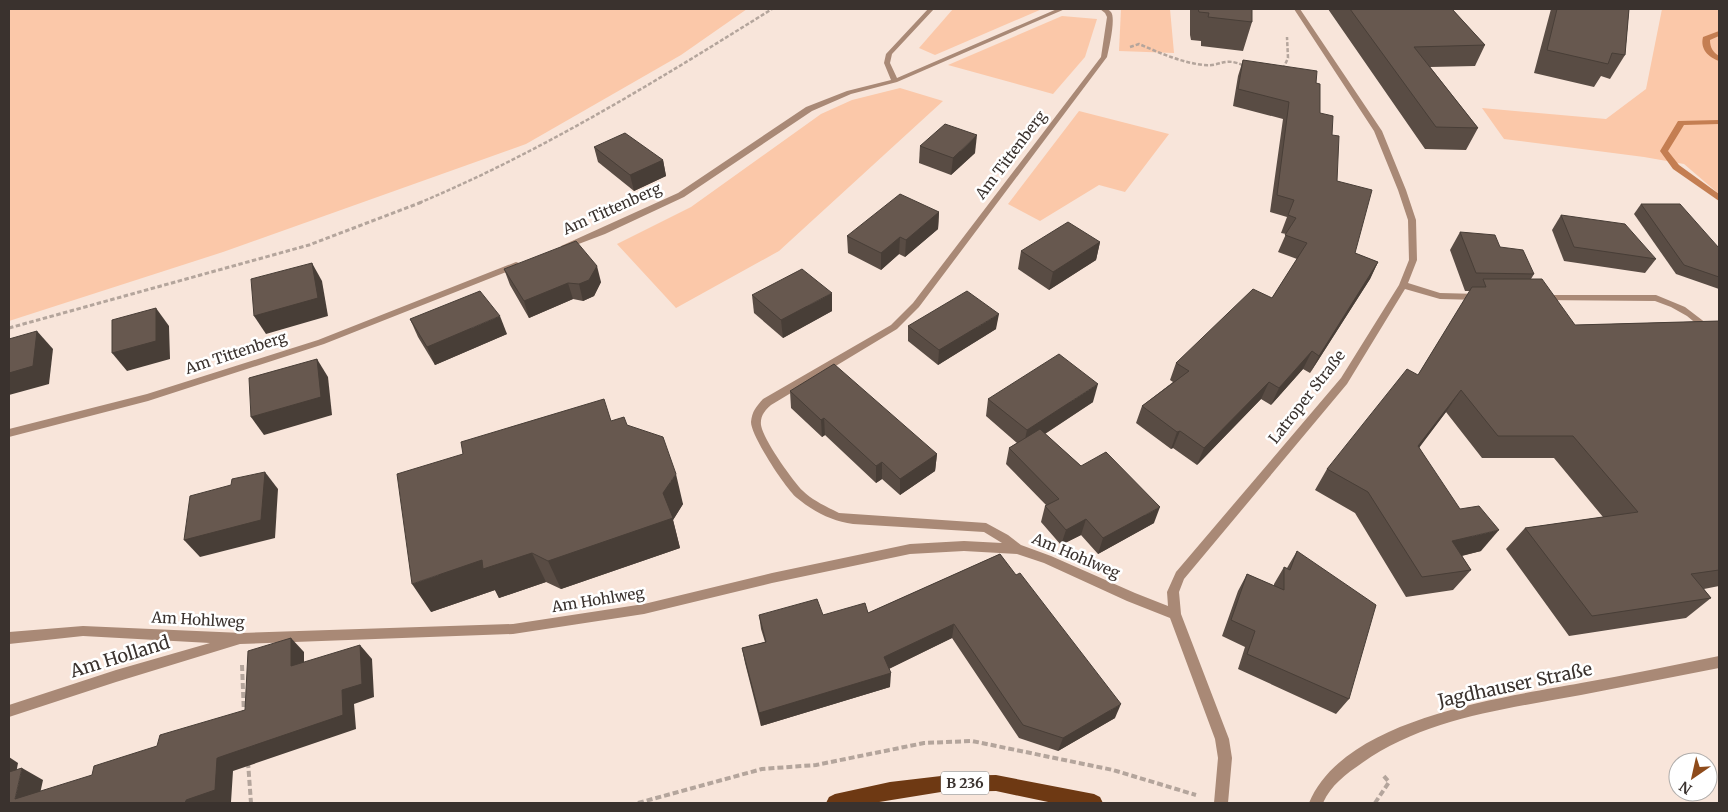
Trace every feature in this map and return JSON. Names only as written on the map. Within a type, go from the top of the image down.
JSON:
[{"type":"main road","name":"B 236","points":[[836,803],[890,791],[941,784],[996,782],[1094,803]]},
{"type":"street","points":[[894,81],[887,63],[889,54],[931,9]]},
{"type":"street","name":"Am Tittenberg","points":[[560,248],[602,232],[681,195],[809,109],[849,92],[894,81],[1062,9]]},
{"type":"street","name":"Am Tittenberg","points":[[1017,549],[1004,538],[986,528],[853,519],[838,516],[821,509],[799,494],[767,450],[756,425],[758,411],[767,402],[894,326],[907,316],[1104,57],[1110,17],[1108,12],[1103,9]]},
{"type":"street","name":"Latroper Straße","points":[[1221,803],[1225,758],[1222,739],[1175,614],[1173,592],[1180,576],[1344,381],[1403,285],[1413,260],[1412,220],[1378,131],[1297,9]]},
{"type":"street","name":"Am Tittenberg","points":[[9,433],[148,397],[321,342],[526,261]]},
{"type":"street","points":[[1403,285],[1440,296],[1488,297]]},
{"type":"street","points":[[1536,298],[1656,298],[1671,302],[1687,311],[1719,338]]},
{"type":"street","name":"Am Hohlweg","points":[[9,638],[84,631],[242,639],[514,630],[644,610],[772,578],[910,549],[964,546],[1017,549],[1047,559],[1131,598],[1175,614]]},
{"type":"street","name":"Am Holland","points":[[9,711],[116,676],[242,639]]},
{"type":"street","name":"Jagdhauser Straße","points":[[1316,803],[1318,795],[1336,774],[1363,752],[1419,725],[1483,707],[1719,662]]},
{"type":"path","points":[[9,328],[309,245],[361,227],[457,187],[543,145],[646,86],[772,9]]},
{"type":"path","points":[[1280,70],[1287,65],[1287,36],[1292,34]]},
{"type":"path","points":[[1104,57],[1120,53],[1139,44],[1179,61],[1206,64],[1232,60],[1252,68]]},
{"type":"path","points":[[242,639],[244,718]]},
{"type":"path","points":[[247,756],[251,803]]},
{"type":"path","points":[[638,803],[762,769]]},
{"type":"path","points":[[1140,777],[1204,798]]},
{"type":"shaded area","points":[[9,9],[747,9],[681,55],[526,144],[223,252],[9,321]]},
{"type":"shaded area","points":[[953,9],[1042,9],[935,55],[919,48]]},
{"type":"shaded area","points":[[1121,9],[1170,9],[1174,53],[1119,51]]},
{"type":"shaded area","points":[[1662,9],[1719,9],[1719,194],[1684,164],[1504,139],[1482,108],[1606,119],[1646,89]]},
{"type":"shaded area","points":[[1062,16],[1097,19],[1085,57],[1053,94],[948,65]]},
{"type":"shaded area","points":[[900,88],[943,101],[779,251],[676,308],[617,244],[691,207],[821,114],[852,100]]},
{"type":"shaded area","points":[[1079,111],[1169,134],[1125,192],[1099,185],[1040,221],[1008,204]]},
{"type":"building","points":[[1198,9],[1252,9],[1252,22],[1208,17],[1209,13],[1199,12]]},
{"type":"building","points":[[1350,9],[1452,9],[1485,45],[1414,47],[1478,128],[1436,127]]},
{"type":"building","points":[[1557,9],[1629,9],[1625,55],[1612,53],[1608,64],[1547,50]]},
{"type":"building","points":[[1243,60],[1317,71],[1316,83],[1320,84],[1320,113],[1333,116],[1332,135],[1339,136],[1337,181],[1372,190],[1355,253],[1378,262],[1319,356],[1312,351],[1279,388],[1269,382],[1204,448],[1180,431],[1177,432],[1142,406],[1189,371],[1176,363],[1253,289],[1272,298],[1307,243],[1285,235],[1296,218],[1288,215],[1294,200],[1277,195],[1289,102],[1238,89]]},
{"type":"building","points":[[945,124],[977,135],[953,158],[920,146]]},
{"type":"building","points":[[625,133],[663,160],[630,175],[594,147]]},
{"type":"building","points":[[900,194],[939,212],[906,240],[900,237],[881,253],[847,236]]},
{"type":"building","points":[[1641,204],[1680,204],[1719,248],[1719,277],[1684,265]]},
{"type":"building","points":[[1561,215],[1625,224],[1656,259],[1574,247]]},
{"type":"building","points":[[1068,222],[1100,242],[1053,272],[1021,251]]},
{"type":"building","points":[[1460,232],[1495,235],[1500,247],[1523,250],[1534,274],[1476,273]]},
{"type":"building","points":[[576,241],[597,266],[589,280],[579,284],[568,283],[524,301],[504,269]]},
{"type":"building","points":[[312,263],[318,298],[254,316],[251,279]]},
{"type":"building","points":[[802,269],[832,293],[781,320],[752,295]]},
{"type":"building","points":[[1483,279],[1542,279],[1575,325],[1719,321],[1719,570],[1691,574],[1711,598],[1592,616],[1525,528],[1638,512],[1573,436],[1498,436],[1461,390],[1418,446],[1460,509],[1479,506],[1499,530],[1452,541],[1471,570],[1422,577],[1368,492],[1327,469],[1407,369],[1418,375],[1472,287],[1486,287]]},
{"type":"building","points":[[480,291],[500,316],[427,347],[410,319]]},
{"type":"building","points":[[967,291],[999,314],[939,350],[908,326]]},
{"type":"building","points":[[156,308],[156,341],[112,353],[112,320]]},
{"type":"building","points":[[37,331],[33,366],[9,373],[9,339]]},
{"type":"building","points":[[1059,354],[1098,384],[1027,430],[988,399]]},
{"type":"building","points":[[317,359],[321,397],[251,417],[249,378]]},
{"type":"building","points":[[834,364],[937,454],[900,479],[882,462],[876,466],[824,418],[821,420],[790,391]]},
{"type":"building","points":[[604,399],[611,421],[624,417],[627,425],[663,437],[676,474],[663,493],[673,518],[548,561],[532,553],[483,569],[482,560],[412,584],[397,474],[463,454],[461,442]]},
{"type":"building","points":[[1040,429],[1081,466],[1106,452],[1160,507],[1103,538],[1086,519],[1066,530],[1045,506],[1059,499],[1009,448]]},
{"type":"building","points":[[265,472],[261,520],[184,540],[190,496],[231,485],[232,479]]},
{"type":"building","points":[[1297,551],[1376,605],[1349,699],[1247,654],[1255,631],[1231,620],[1247,574],[1284,590],[1284,567],[1290,570]]},
{"type":"building","points":[[1000,554],[1016,575],[1020,573],[1121,704],[1063,738],[1023,725],[954,624],[884,657],[891,673],[759,713],[742,648],[766,642],[759,615],[817,599],[823,615],[865,603],[868,613]]},
{"type":"building","points":[[291,638],[291,666],[360,645],[362,684],[342,690],[343,715],[217,758],[215,790],[186,800],[185,803],[9,803],[9,772],[22,768],[15,799],[92,775],[94,766],[157,746],[160,735],[245,710],[248,651]]},
{"type":"waterway","points":[[1719,33],[1706,39],[1706,46],[1709,51],[1719,59]]},
{"type":"waterway","points":[[1719,122],[1681,123],[1664,151],[1676,167],[1719,198]]}]
